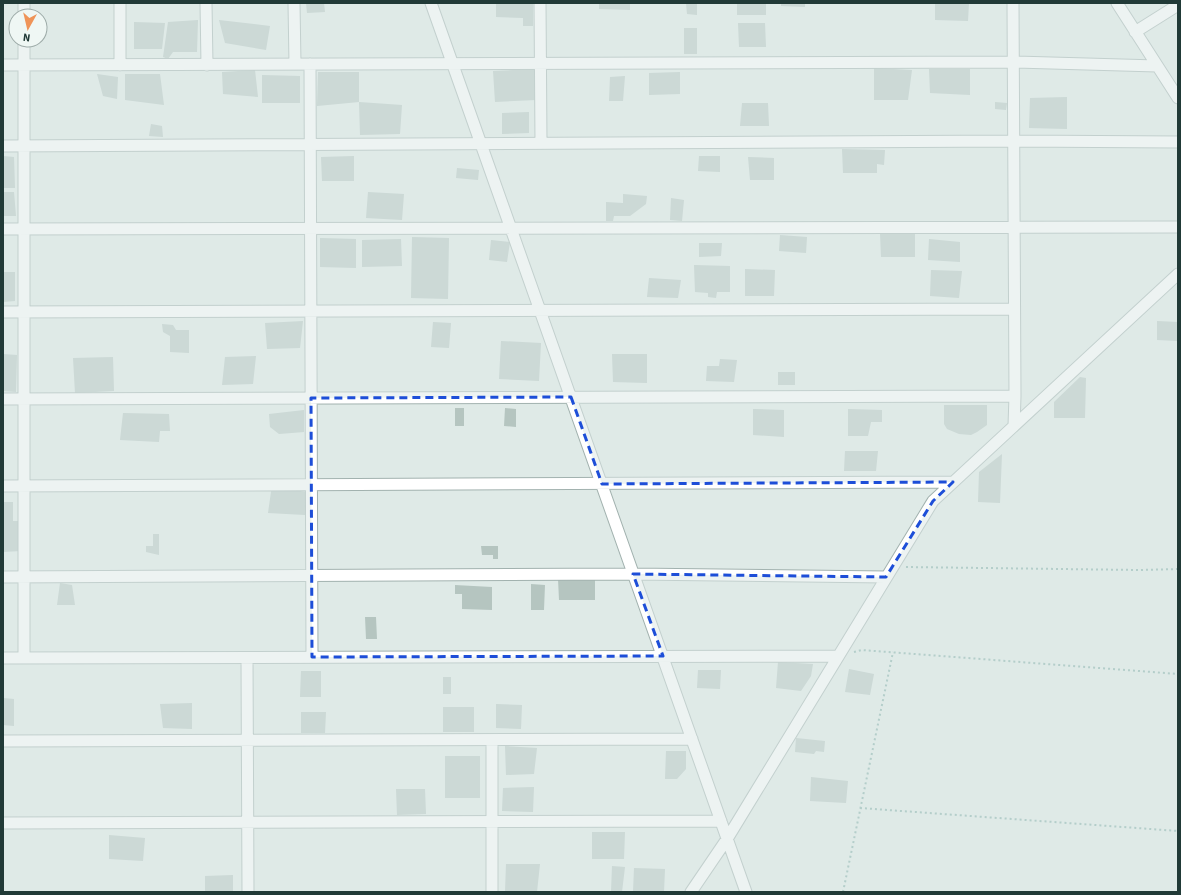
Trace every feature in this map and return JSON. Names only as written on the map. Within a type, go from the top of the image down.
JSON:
[{"type":"street","points":[[120,3],[120,65]]},
{"type":"street","points":[[206,3],[207,65]]},
{"type":"street","points":[[294,3],[295,64]]},
{"type":"street","points":[[431,3],[746,892]]},
{"type":"street","points":[[540,3],[541,143]]},
{"type":"street","points":[[1013,3],[1014,426]]},
{"type":"street","points":[[1117,3],[1178,98]]},
{"type":"street","points":[[1135,32],[1178,5]]},
{"type":"street","points":[[24,48],[24,658]]},
{"type":"street","points":[[3,65],[1013,62],[1157,66]]},
{"type":"street","points":[[310,64],[312,657]]},
{"type":"street","points":[[3,146],[1014,141],[1178,142]]},
{"type":"street","points":[[3,229],[1178,226]]},
{"type":"street","points":[[691,892],[727,839],[933,501],[1178,274]]},
{"type":"street","points":[[3,312],[1014,309]]},
{"type":"street","points":[[3,399],[1015,396]]},
{"type":"street","points":[[3,486],[953,482]]},
{"type":"street","points":[[3,577],[633,574],[886,577]]},
{"type":"street","points":[[3,658],[838,656]]},
{"type":"street","points":[[247,658],[248,892]]},
{"type":"street","points":[[3,741],[692,739]]},
{"type":"street","points":[[492,740],[492,892]]},
{"type":"street","points":[[3,823],[721,821]]},
{"type":"path","points":[[892,567],[1138,570],[1178,569]]},
{"type":"path","points":[[838,656],[862,650],[1178,674]]},
{"type":"path","points":[[843,892],[893,652]]},
{"type":"path","points":[[860,808],[1178,831]]},
{"type":"highlighted area","points":[[571,397],[602,484],[953,482],[933,501],[886,577],[633,574],[663,656],[312,657],[311,398]]},
{"type":"building","points":[[306,3],[324,3],[325,12],[307,13]]},
{"type":"building","points":[[496,3],[533,3],[533,26],[523,26],[523,18],[496,17]]},
{"type":"building","points":[[599,3],[630,3],[630,10],[599,9]]},
{"type":"building","points":[[686,3],[697,3],[697,15],[687,14]]},
{"type":"building","points":[[737,3],[766,3],[766,15],[737,15]]},
{"type":"building","points":[[781,3],[805,3],[805,7],[781,6]]},
{"type":"building","points":[[935,3],[969,3],[968,21],[935,20]]},
{"type":"building","points":[[198,20],[197,52],[173,52],[168,59],[163,57],[168,22]]},
{"type":"building","points":[[219,20],[270,26],[266,50],[225,43]]},
{"type":"building","points":[[134,22],[165,23],[162,49],[134,49]]},
{"type":"building","points":[[738,23],[765,23],[766,47],[739,47]]},
{"type":"building","points":[[684,28],[697,28],[697,54],[684,54]]},
{"type":"building","points":[[874,68],[912,70],[908,100],[874,100]]},
{"type":"building","points":[[534,69],[536,100],[495,102],[493,71]]},
{"type":"building","points":[[929,69],[970,69],[970,95],[930,93]]},
{"type":"building","points":[[255,70],[258,97],[223,94],[222,72]]},
{"type":"building","points":[[318,72],[359,72],[359,102],[317,106]]},
{"type":"building","points":[[680,72],[680,94],[649,95],[649,73]]},
{"type":"building","points":[[97,74],[118,77],[117,99],[103,96]]},
{"type":"building","points":[[125,74],[160,74],[164,105],[125,100]]},
{"type":"building","points":[[262,75],[300,76],[300,103],[262,103]]},
{"type":"building","points":[[625,76],[623,101],[609,101],[610,77]]},
{"type":"building","points":[[1067,97],[1067,129],[1029,128],[1030,98]]},
{"type":"building","points":[[359,102],[402,105],[400,134],[360,135]]},
{"type":"building","points":[[995,102],[1007,103],[1006,110],[995,109]]},
{"type":"building","points":[[742,103],[768,103],[769,126],[740,126]]},
{"type":"building","points":[[529,112],[529,133],[502,134],[502,113]]},
{"type":"building","points":[[151,124],[162,126],[163,137],[149,136]]},
{"type":"building","points":[[842,149],[885,150],[884,165],[877,164],[877,173],[843,173]]},
{"type":"building","points":[[3,156],[14,157],[15,188],[3,188]]},
{"type":"building","points":[[354,156],[354,181],[322,181],[321,157]]},
{"type":"building","points":[[699,156],[720,156],[720,172],[698,171]]},
{"type":"building","points":[[748,157],[774,158],[774,180],[750,180]]},
{"type":"building","points":[[457,168],[479,170],[478,180],[456,178]]},
{"type":"building","points":[[3,192],[14,192],[16,216],[3,216]]},
{"type":"building","points":[[368,192],[404,194],[402,220],[366,218]]},
{"type":"building","points":[[623,194],[647,196],[646,204],[630,216],[614,216],[613,221],[606,221],[606,202],[623,203]]},
{"type":"building","points":[[671,198],[684,200],[682,221],[670,220]]},
{"type":"building","points":[[915,232],[915,257],[881,257],[880,233]]},
{"type":"building","points":[[780,235],[807,237],[806,253],[779,251]]},
{"type":"building","points":[[412,237],[449,238],[448,299],[411,298]]},
{"type":"building","points":[[320,238],[356,239],[356,268],[320,267]]},
{"type":"building","points":[[401,239],[402,266],[362,267],[362,240]]},
{"type":"building","points":[[929,239],[960,242],[960,262],[928,260]]},
{"type":"building","points":[[491,240],[510,242],[507,262],[489,260]]},
{"type":"building","points":[[699,243],[722,243],[721,256],[699,257]]},
{"type":"building","points":[[694,265],[730,266],[730,292],[717,292],[716,298],[708,297],[708,293],[695,292]]},
{"type":"building","points":[[745,269],[775,270],[774,296],[745,296]]},
{"type":"building","points":[[931,270],[962,271],[959,298],[930,296]]},
{"type":"building","points":[[3,272],[15,272],[15,301],[3,302]]},
{"type":"building","points":[[649,278],[681,280],[678,298],[647,297]]},
{"type":"building","points":[[303,321],[300,348],[267,349],[265,323]]},
{"type":"building","points":[[1157,321],[1178,322],[1178,341],[1157,340]]},
{"type":"building","points":[[433,322],[451,323],[449,348],[431,347]]},
{"type":"building","points":[[162,324],[173,325],[176,330],[189,330],[189,353],[170,352],[170,336],[163,332]]},
{"type":"building","points":[[501,341],[541,343],[539,381],[499,379]]},
{"type":"building","points":[[3,354],[17,355],[16,392],[3,391]]},
{"type":"building","points":[[612,354],[647,354],[647,383],[613,382]]},
{"type":"building","points":[[256,356],[253,384],[222,385],[225,357]]},
{"type":"building","points":[[113,357],[114,391],[75,393],[73,358]]},
{"type":"building","points":[[720,359],[737,360],[734,382],[706,381],[707,366],[719,366]]},
{"type":"building","points":[[778,372],[795,372],[795,385],[778,385]]},
{"type":"building","points":[[1080,377],[1086,378],[1085,418],[1054,418],[1054,402]]},
{"type":"building","points":[[944,405],[987,405],[987,425],[971,435],[959,434],[947,429],[944,424]]},
{"type":"building","points":[[455,408],[464,408],[464,426],[455,426]]},
{"type":"building","points":[[505,408],[516,409],[516,427],[504,426]]},
{"type":"building","points":[[753,409],[784,410],[784,437],[753,435]]},
{"type":"building","points":[[848,409],[882,410],[882,422],[871,422],[868,436],[848,436]]},
{"type":"building","points":[[304,410],[304,432],[279,434],[270,427],[269,414]]},
{"type":"building","points":[[123,413],[169,414],[170,431],[160,431],[159,442],[120,440]]},
{"type":"building","points":[[845,451],[878,451],[876,471],[844,471]]},
{"type":"building","points":[[1002,454],[1000,503],[978,502],[979,472]]},
{"type":"building","points":[[272,485],[305,492],[305,515],[268,513]]},
{"type":"building","points":[[3,502],[13,502],[13,521],[18,521],[21,551],[3,552]]},
{"type":"building","points":[[153,534],[159,534],[159,555],[146,552],[146,546],[153,546]]},
{"type":"building","points":[[481,546],[498,546],[498,559],[493,559],[493,555],[482,555]]},
{"type":"building","points":[[558,579],[595,579],[595,600],[559,600]]},
{"type":"building","points":[[60,583],[72,585],[75,605],[57,605]]},
{"type":"building","points":[[531,584],[545,585],[544,610],[531,610]]},
{"type":"building","points":[[455,585],[492,587],[492,610],[462,609],[462,594],[455,594]]},
{"type":"building","points":[[365,617],[376,617],[377,639],[366,639]]},
{"type":"building","points":[[778,662],[813,664],[811,676],[801,691],[776,688]]},
{"type":"building","points":[[849,669],[874,674],[870,695],[845,692]]},
{"type":"building","points":[[698,670],[721,670],[720,689],[697,688]]},
{"type":"building","points":[[301,671],[321,671],[321,697],[300,697]]},
{"type":"building","points":[[443,677],[451,677],[451,694],[443,694]]},
{"type":"building","points":[[3,698],[14,699],[14,726],[3,725]]},
{"type":"building","points":[[192,703],[192,729],[163,728],[160,704]]},
{"type":"building","points":[[496,704],[522,705],[521,729],[496,728]]},
{"type":"building","points":[[443,707],[474,707],[474,732],[443,732]]},
{"type":"building","points":[[301,712],[326,712],[325,733],[301,733]]},
{"type":"building","points":[[796,738],[825,741],[824,752],[816,751],[814,754],[795,752]]},
{"type":"building","points":[[505,746],[537,748],[534,774],[506,775]]},
{"type":"building","points":[[666,751],[686,751],[686,769],[677,779],[665,779]]},
{"type":"building","points":[[445,756],[480,756],[480,798],[445,798]]},
{"type":"building","points":[[811,777],[848,781],[846,803],[810,801]]},
{"type":"building","points":[[534,787],[533,812],[502,811],[503,788]]},
{"type":"building","points":[[396,789],[425,789],[426,814],[397,815]]},
{"type":"building","points":[[592,832],[625,832],[624,859],[592,859]]},
{"type":"building","points":[[109,835],[145,838],[143,861],[109,859]]},
{"type":"building","points":[[506,864],[540,864],[537,892],[505,892]]},
{"type":"building","points":[[612,866],[625,867],[622,892],[611,892]]},
{"type":"building","points":[[634,868],[665,869],[664,892],[633,892]]},
{"type":"building","points":[[233,875],[233,892],[205,892],[205,876]]}]
